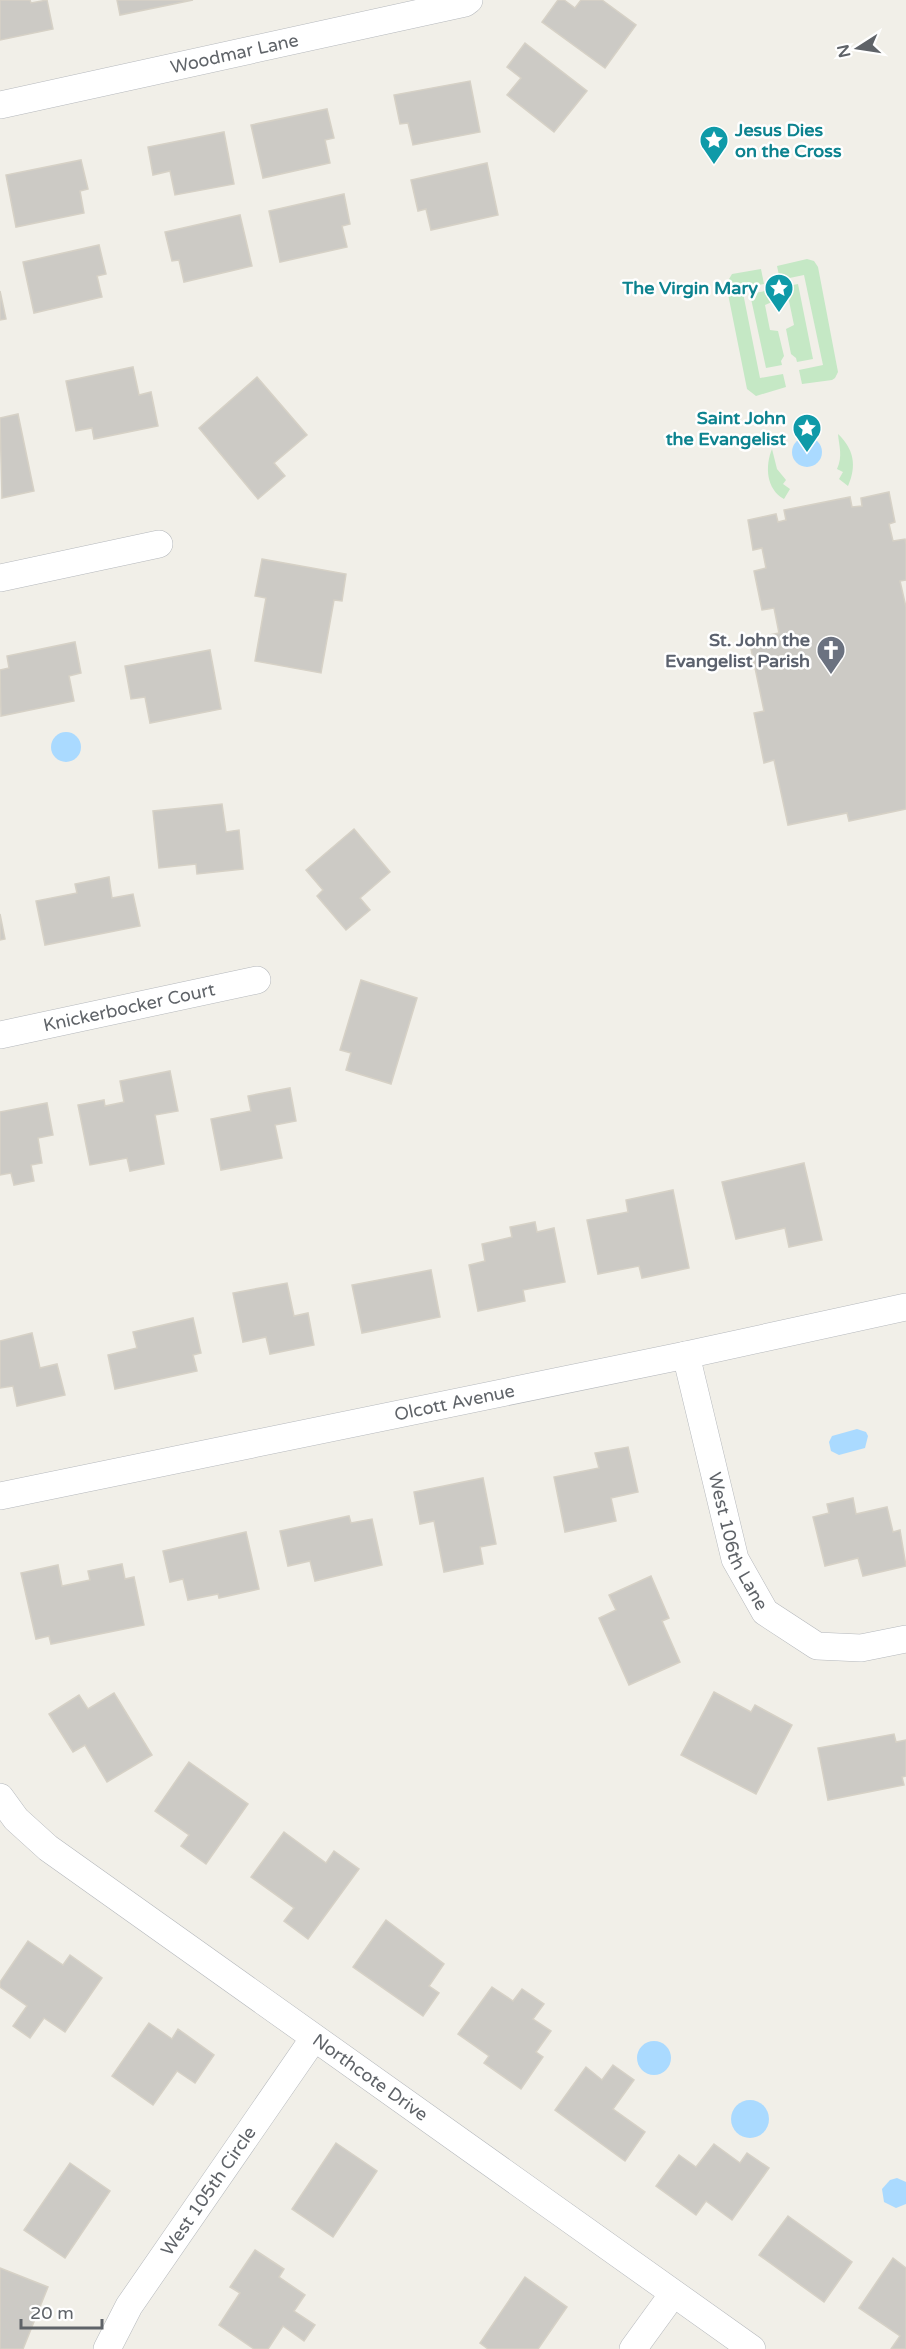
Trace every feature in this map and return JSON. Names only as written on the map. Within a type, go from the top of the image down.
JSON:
[{"type":"street","name":"Woodmar Lane","points":[[0,105],[465,3],[469,0]]},
{"type":"street","points":[[0,578],[159,544]]},
{"type":"street","name":"Knickerbocker Court","points":[[0,1035],[257,980]]},
{"type":"street","name":"Olcott Avenue","points":[[0,1496],[686,1355],[906,1306]]},
{"type":"street","name":"West 106th Lane","points":[[686,1355],[735,1559],[765,1612],[817,1646],[861,1648],[906,1639]]},
{"type":"street","name":"Northcote Drive","points":[[0,1797],[15,1819],[48,1848],[752,2349]]},
{"type":"street","name":"West 105th Circle","points":[[107,2349],[129,2306],[314,2038]]},
{"type":"street","points":[[633,2349],[673,2294]]},
{"type":"green space","points":[[807,259],[814,261],[818,267],[838,372],[832,380],[802,384],[799,370],[823,365],[804,275],[780,280],[777,266]]},
{"type":"green space","points":[[761,269],[764,284],[742,288],[760,378],[783,374],[786,387],[756,396],[747,389],[726,284],[732,274]]},
{"type":"green space","points":[[798,284],[813,359],[797,362],[791,354],[786,329],[794,325],[789,301],[782,300],[778,288]]},
{"type":"green space","points":[[770,290],[772,302],[765,305],[770,330],[778,331],[784,356],[781,361],[782,365],[766,368],[750,294]]},
{"type":"green space","points":[[838,434],[851,452],[853,465],[848,486],[839,479],[843,472],[837,469],[840,455]]},
{"type":"green space","points":[[772,449],[777,469],[786,480],[783,484],[790,489],[784,499],[778,495],[770,483],[768,463]]},
{"type":"water","points":[[807,437],[818,441],[822,452],[818,463],[807,467],[796,463],[792,452],[796,441]]},
{"type":"water","points":[[66,732],[72,733],[80,741],[80,753],[72,761],[66,762],[60,761],[52,753],[51,747],[52,741],[60,733]]},
{"type":"water","points":[[857,1429],[866,1432],[868,1436],[865,1448],[839,1455],[831,1451],[829,1442],[832,1436]]},
{"type":"water","points":[[654,2041],[666,2046],[671,2058],[666,2070],[654,2075],[642,2070],[637,2058],[642,2046]]},
{"type":"water","points":[[750,2100],[763,2106],[769,2119],[763,2132],[750,2138],[737,2132],[731,2119],[737,2106]]},
{"type":"water","points":[[897,2178],[906,2182],[906,2204],[896,2208],[884,2202],[882,2189],[890,2180]]},
{"type":"building","points":[[0,0],[30,0],[31,3],[47,0],[53,29],[0,40]]},
{"type":"building","points":[[117,0],[193,0],[120,15]]},
{"type":"building","points":[[558,0],[564,0],[575,8],[581,0],[602,0],[636,25],[605,68],[542,22]]},
{"type":"building","points":[[525,43],[587,91],[554,132],[507,95],[521,78],[507,67]]},
{"type":"building","points":[[470,81],[480,132],[413,145],[408,123],[400,124],[394,95]]},
{"type":"building","points":[[327,109],[334,138],[325,140],[330,163],[263,178],[251,125]]},
{"type":"building","points":[[224,132],[234,184],[175,195],[170,171],[153,175],[148,147]]},
{"type":"building","points":[[81,160],[88,189],[80,191],[84,213],[16,227],[6,175]]},
{"type":"building","points":[[487,163],[498,215],[431,230],[426,209],[418,211],[411,180]]},
{"type":"building","points":[[344,194],[350,224],[342,226],[347,247],[280,262],[269,211]]},
{"type":"building","points":[[240,215],[252,266],[184,282],[179,260],[172,261],[165,232]]},
{"type":"building","points":[[99,245],[106,274],[97,276],[102,297],[34,313],[23,262]]},
{"type":"building","points":[[0,291],[6,319],[0,320]]},
{"type":"building","points":[[133,367],[139,395],[151,392],[158,426],[94,439],[92,428],[76,431],[66,381]]},
{"type":"building","points":[[257,377],[307,435],[274,463],[285,476],[258,499],[199,428]]},
{"type":"building","points":[[18,414],[34,491],[2,498],[0,418]]},
{"type":"building","name":"St. John the Evangelist Parish","points":[[889,492],[895,522],[889,524],[893,541],[905,539],[906,544],[906,580],[900,581],[906,607],[906,809],[849,821],[847,813],[788,825],[774,760],[764,763],[754,713],[764,711],[749,639],[779,633],[774,608],[762,610],[754,571],[766,568],[762,548],[753,550],[748,520],[776,514],[778,522],[786,520],[784,510],[850,497],[852,507],[862,506],[861,498]]},
{"type":"building","points":[[262,559],[346,574],[342,601],[334,600],[321,673],[255,661],[266,598],[255,596]]},
{"type":"building","points":[[75,642],[81,673],[69,676],[74,701],[1,716],[0,670],[9,668],[7,656]]},
{"type":"building","points":[[210,650],[221,709],[150,723],[145,697],[131,699],[125,666]]},
{"type":"building","points":[[222,804],[226,832],[239,830],[243,869],[197,874],[196,864],[159,868],[153,811]]},
{"type":"building","points":[[354,829],[390,872],[360,898],[370,910],[346,930],[317,896],[323,890],[306,870]]},
{"type":"building","points":[[109,877],[112,898],[133,894],[140,926],[45,945],[36,901],[77,893],[75,884]]},
{"type":"building","points":[[0,914],[5,939],[0,940]]},
{"type":"building","points":[[361,980],[417,998],[391,1084],[346,1070],[351,1053],[340,1050]]},
{"type":"building","points":[[170,1071],[178,1111],[155,1115],[164,1164],[130,1171],[127,1158],[90,1165],[78,1105],[104,1100],[105,1106],[124,1102],[120,1081]]},
{"type":"building","points":[[290,1088],[296,1121],[275,1125],[282,1158],[221,1170],[211,1119],[251,1111],[248,1096]]},
{"type":"building","points":[[47,1103],[53,1135],[38,1138],[42,1163],[31,1165],[34,1181],[14,1185],[11,1173],[0,1175],[0,1112]]},
{"type":"building","points":[[804,1163],[822,1240],[789,1247],[785,1228],[736,1239],[722,1182]]},
{"type":"building","points":[[673,1190],[689,1268],[642,1278],[639,1266],[598,1274],[587,1220],[628,1212],[626,1200]]},
{"type":"building","points":[[535,1222],[537,1232],[554,1228],[565,1282],[523,1290],[525,1301],[478,1311],[469,1265],[485,1261],[482,1244],[512,1237],[510,1227]]},
{"type":"building","points":[[431,1270],[440,1317],[362,1333],[352,1285]]},
{"type":"building","points":[[287,1283],[294,1316],[308,1313],[314,1345],[270,1354],[266,1337],[243,1342],[233,1293]]},
{"type":"building","points":[[193,1318],[201,1353],[193,1355],[197,1371],[115,1389],[108,1355],[137,1348],[133,1332]]},
{"type":"building","points":[[32,1333],[40,1368],[57,1364],[65,1395],[17,1406],[13,1386],[0,1388],[0,1341]]},
{"type":"building","points":[[628,1447],[638,1492],[611,1498],[616,1521],[565,1532],[554,1477],[599,1468],[595,1453]]},
{"type":"building","points":[[483,1478],[496,1544],[480,1547],[483,1564],[444,1572],[434,1521],[420,1524],[414,1492]]},
{"type":"building","points":[[853,1498],[856,1514],[887,1507],[893,1532],[900,1530],[906,1566],[863,1576],[858,1558],[825,1566],[813,1517],[829,1513],[827,1504]]},
{"type":"building","points":[[349,1516],[351,1523],[372,1519],[382,1565],[315,1581],[310,1561],[288,1566],[280,1531]]},
{"type":"building","points":[[246,1532],[259,1589],[219,1598],[218,1594],[188,1600],[183,1579],[170,1582],[163,1551]]},
{"type":"building","points":[[122,1564],[125,1579],[134,1577],[144,1625],[51,1644],[49,1636],[36,1639],[21,1573],[58,1565],[62,1586],[90,1580],[88,1571]]},
{"type":"building","points":[[651,1576],[669,1618],[662,1621],[680,1662],[629,1685],[599,1618],[616,1610],[609,1595]]},
{"type":"building","points":[[714,1692],[751,1712],[755,1705],[792,1725],[756,1794],[681,1755]]},
{"type":"building","points":[[114,1693],[152,1755],[107,1782],[85,1745],[73,1752],[49,1714],[79,1695],[88,1709]]},
{"type":"building","points":[[894,1734],[896,1742],[906,1740],[906,1776],[902,1777],[904,1785],[828,1800],[818,1748]]},
{"type":"building","points":[[189,1762],[248,1804],[206,1864],[181,1846],[189,1835],[155,1811]]},
{"type":"building","points":[[284,1832],[326,1863],[334,1851],[359,1869],[308,1939],[284,1921],[294,1908],[251,1877]]},
{"type":"building","points":[[386,1920],[444,1964],[429,1986],[439,1993],[423,2016],[353,1967]]},
{"type":"building","points":[[28,1941],[63,1965],[70,1955],[102,1978],[65,2032],[44,2018],[30,2038],[13,2026],[27,2006],[0,1987],[0,1982]]},
{"type":"building","points":[[492,1987],[513,2001],[522,1989],[544,2004],[533,2019],[551,2031],[536,2052],[543,2057],[521,2089],[484,2063],[489,2056],[458,2034]]},
{"type":"building","points":[[149,2023],[172,2039],[178,2029],[214,2055],[195,2083],[177,2071],[153,2105],[112,2076]]},
{"type":"building","points":[[613,2065],[634,2080],[613,2109],[645,2132],[625,2161],[555,2110],[586,2067],[602,2080]]},
{"type":"building","points":[[336,2143],[377,2171],[333,2237],[292,2209]]},
{"type":"building","points":[[714,2144],[740,2163],[747,2153],[769,2168],[732,2220],[706,2201],[696,2215],[656,2186],[679,2155],[696,2167]]},
{"type":"building","points":[[70,2163],[110,2191],[65,2258],[24,2230]]},
{"type":"building","points":[[788,2216],[852,2262],[824,2302],[759,2255]]},
{"type":"building","points":[[255,2250],[284,2269],[279,2277],[305,2295],[294,2311],[315,2325],[304,2341],[283,2326],[268,2349],[254,2349],[219,2325],[240,2293],[230,2287]]},
{"type":"building","points":[[893,2258],[906,2268],[906,2349],[891,2349],[900,2336],[859,2308]]},
{"type":"building","points":[[0,2268],[48,2287],[23,2349],[0,2349]]},
{"type":"building","points":[[525,2277],[567,2307],[538,2349],[488,2349],[480,2343]]},
{"type":"place","name":"Jesus Dies on the Cross","points":[[714,166]]},
{"type":"place","name":"The Virgin Mary","points":[[779,314]]},
{"type":"place","name":"Saint John the Evangelist","points":[[807,454]]},
{"type":"place","name":"St. John the Evangelist Parish","points":[[831,676]]}]
